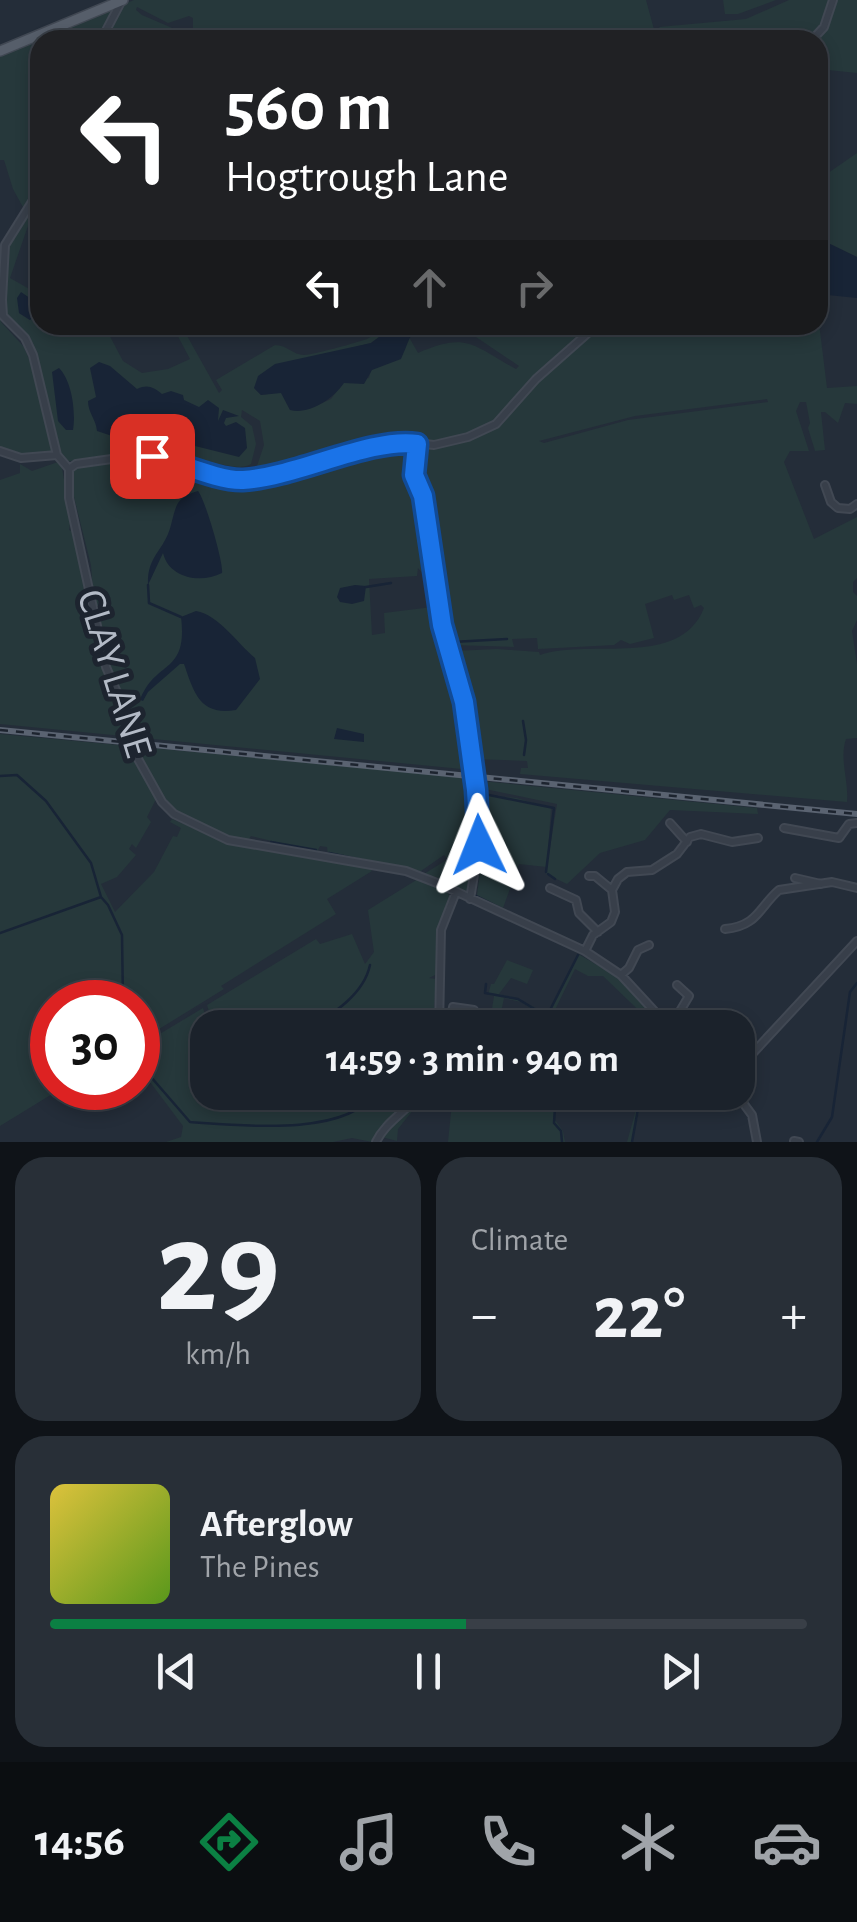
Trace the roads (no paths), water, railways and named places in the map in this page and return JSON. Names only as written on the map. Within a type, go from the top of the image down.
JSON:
[{"type":"main road","points":[[49,30],[122,0]]},
{"type":"main road","points":[[0,50],[30,38]]},
{"type":"street","points":[[106,30],[122,0]]},
{"type":"street","points":[[821,30],[833,0]]},
{"type":"street","points":[[30,205],[5,245],[3,316],[24,338],[33,355],[56,455],[69,470],[76,464],[140,455],[239,480],[316,466],[398,441],[434,445],[496,424],[536,379],[586,335]]},
{"type":"street","points":[[417,444],[414,475],[423,496],[442,625],[464,702],[476,790],[479,845],[470,899]]},
{"type":"street","points":[[0,451],[22,458],[56,455]]},
{"type":"street","name":"CLAY LANE","points":[[69,470],[68,491],[106,667],[126,713],[133,750],[162,802],[192,826],[228,840],[406,871],[456,892],[585,951],[621,975],[653,1010]]},
{"type":"street","points":[[825,486],[830,502],[838,508],[846,510],[857,504]]},
{"type":"street","points":[[670,823],[687,842]]},
{"type":"street","points":[[784,828],[839,838],[849,824],[857,823]]},
{"type":"street","points":[[585,951],[598,932],[611,922],[616,912],[612,890],[626,872],[652,870],[701,834],[732,842],[758,838]]},
{"type":"street","points":[[592,876],[612,890]]},
{"type":"street","points":[[795,878],[822,884]]},
{"type":"street","points":[[725,930],[763,912],[779,890],[832,882],[857,888]]},
{"type":"street","points":[[550,888],[578,902],[579,913],[598,932]]},
{"type":"street","points":[[439,1010],[441,930],[456,892]]},
{"type":"street","points":[[755,1051],[857,941]]},
{"type":"street","points":[[621,975],[638,950],[649,946]]},
{"type":"street","points":[[678,985],[688,996],[680,1010]]},
{"type":"street","points":[[462,1008],[464,995]]},
{"type":"street","points":[[450,1010],[450,1007],[474,1010]]},
{"type":"street","points":[[376,1142],[384,1128],[405,1110]]},
{"type":"street","points":[[748,1110],[758,1142]]},
{"type":"water","points":[[828,243],[857,257],[857,298],[828,295]]},
{"type":"water","points":[[21,292],[30,298],[30,320],[19,313],[17,298]]},
{"type":"water","points":[[382,335],[412,335],[401,359],[372,370],[364,384],[344,383],[334,395],[313,408],[290,410],[281,393],[261,395],[254,388],[258,376],[275,364],[371,343]]},
{"type":"water","points":[[99,362],[110,366],[137,389],[150,387],[162,394],[171,391],[199,407],[208,400],[219,408],[218,421],[223,410],[239,416],[226,418],[224,423],[226,426],[236,422],[245,428],[247,448],[239,457],[171,440],[121,439],[97,431],[88,401],[96,397],[90,368]]},
{"type":"water","points":[[59,368],[72,397],[73,430],[66,430],[58,421],[52,372]]},
{"type":"water","points":[[198,491],[222,573],[204,578],[187,576],[172,568],[163,553],[148,585],[152,562],[168,534],[178,503]]},
{"type":"water","points":[[366,586],[364,601],[340,602],[340,588]]},
{"type":"water","points":[[196,611],[220,624],[255,658],[260,679],[236,710],[206,706],[195,693],[184,664],[140,700],[180,649],[181,617]]},
{"type":"water","points":[[337,728],[364,734],[364,742],[334,739]]},
{"type":"waterway","points":[[366,587],[391,583]]},
{"type":"waterway","points":[[148,585],[149,603],[181,617]]},
{"type":"waterway","points":[[452,642],[507,639]]},
{"type":"waterway","points":[[523,721],[524,755]]},
{"type":"waterway","points":[[0,776],[17,775],[46,801],[91,863],[101,897],[122,935],[123,980]]},
{"type":"waterway","points":[[479,795],[554,808],[546,872]]},
{"type":"waterway","points":[[480,803],[481,825]]},
{"type":"waterway","points":[[271,842],[316,850]]},
{"type":"waterway","points":[[329,853],[418,872]]},
{"type":"waterway","points":[[480,858],[474,895],[518,917]]},
{"type":"waterway","points":[[548,874],[555,879]]},
{"type":"waterway","points":[[0,933],[101,897]]},
{"type":"waterway","points":[[550,1010],[578,955]]},
{"type":"waterway","points":[[337,1010],[355,994],[370,965]]},
{"type":"waterway","points":[[817,1142],[832,1117],[850,992],[857,983]]},
{"type":"waterway","points":[[486,984],[485,993],[518,999],[536,1010]]},
{"type":"waterway","points":[[160,1087],[190,1122],[290,1125],[341,1117],[355,1110]]},
{"type":"waterway","points":[[555,1110],[554,1123],[561,1131],[562,1142]]},
{"type":"waterway","points":[[632,1142],[638,1110]]},
{"type":"railway","points":[[0,730],[857,814]]}]
